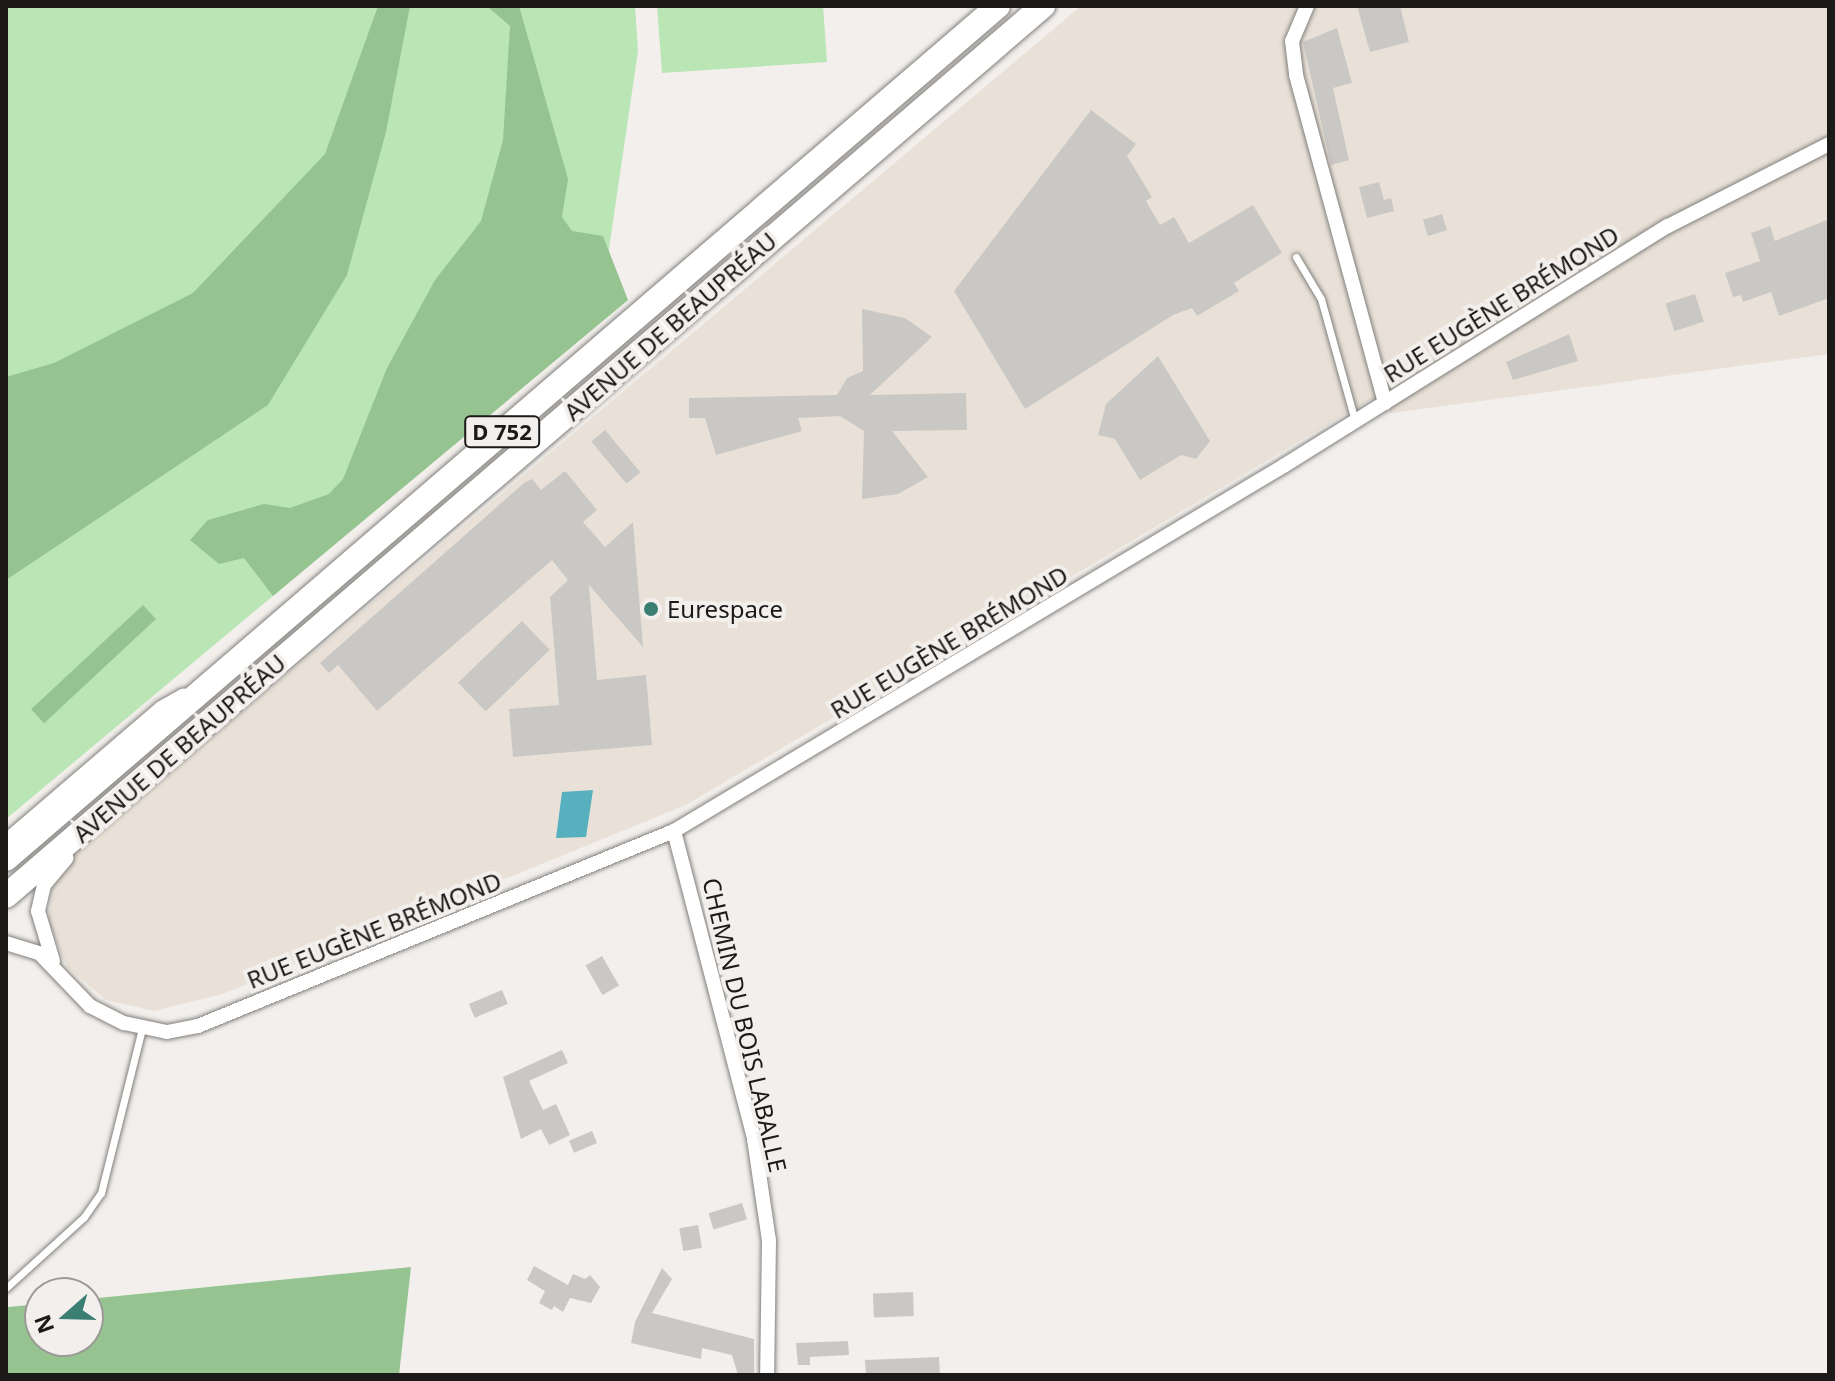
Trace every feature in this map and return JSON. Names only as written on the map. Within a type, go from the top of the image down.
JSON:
[{"type":"highway","name":"AVENUE DE BEAUPRÉAU","points":[[6,859],[998,6]]},
{"type":"highway","name":"AVENUE DE BEAUPRÉAU","points":[[6,896],[1043,6]]},
{"type":"street","points":[[1307,6],[1292,41],[1296,75],[1385,403]]},
{"type":"street","name":"RUE EUGÈNE BRÉMOND","points":[[6,943],[39,953],[57,968],[90,1006],[142,1028],[167,1032],[198,1026],[674,831],[1385,403],[1668,226],[1829,144]]},
{"type":"street","name":"RUE EUGÈNE BRÉMOND","points":[[57,968],[42,937],[38,911],[44,885],[58,866],[206,737],[280,662]]},
{"type":"street","points":[[6,841],[161,708],[219,676]]},
{"type":"street","name":"CHEMIN DU BOIS LABALLE","points":[[674,831],[754,1139],[769,1240],[767,1375]]},
{"type":"lane","points":[[1296,257],[1321,299],[1355,421]]},
{"type":"lane","points":[[6,1288],[84,1217],[101,1193],[142,1028]]},
{"type":"shaded area","points":[[1081,6],[1829,6],[1829,354],[1392,413],[1371,399],[686,805],[223,994],[154,1011],[106,1000],[67,967],[48,921],[56,869]]},
{"type":"green space","points":[[6,6],[635,6],[638,51],[598,324],[6,819]]},
{"type":"green space","points":[[378,6],[410,6],[386,132],[347,275],[268,405],[6,580],[6,377],[54,363],[193,293],[325,154]]},
{"type":"green space","points":[[487,6],[519,6],[568,179],[562,217],[572,231],[603,236],[628,300],[273,596],[244,558],[219,564],[190,540],[208,520],[264,504],[290,508],[329,494],[343,479],[387,368],[435,280],[481,221],[503,140],[510,26]]},
{"type":"green space","points":[[657,6],[823,6],[827,62],[662,73]]},
{"type":"green space","points":[[143,605],[156,619],[44,723],[31,709]]},
{"type":"green space","points":[[411,1267],[399,1375],[6,1375],[8,1307],[24,1306],[24,1357],[104,1357],[104,1297]]},
{"type":"water","points":[[593,790],[586,837],[556,838],[562,792]]},
{"type":"building","points":[[1357,6],[1400,6],[1409,42],[1370,52]]},
{"type":"building","points":[[1337,28],[1352,83],[1333,88],[1349,160],[1331,165],[1303,42]]},
{"type":"building","points":[[1091,110],[1136,144],[1127,156],[1152,197],[1146,201],[1160,225],[1174,217],[1189,243],[1253,205],[1282,253],[1234,283],[1239,291],[1197,316],[1192,308],[1173,315],[1025,409],[954,291]]},
{"type":"building","points":[[1379,182],[1384,200],[1391,198],[1394,211],[1367,218],[1359,187]]},
{"type":"building","points":[[1442,214],[1447,230],[1428,236],[1423,220]]},
{"type":"building","points":[[1829,219],[1829,298],[1779,316],[1771,292],[1743,302],[1741,295],[1733,297],[1725,273],[1760,261],[1751,233],[1770,226],[1775,241]]},
{"type":"building","points":[[1695,294],[1704,322],[1674,331],[1666,304]]},
{"type":"building","points":[[862,309],[905,318],[932,337],[870,395],[966,393],[967,430],[892,431],[928,477],[898,494],[862,499],[864,431],[840,416],[798,418],[802,431],[716,455],[705,418],[689,418],[689,398],[837,395],[847,378],[863,371]]},
{"type":"building","points":[[1569,334],[1578,361],[1513,380],[1506,362]]},
{"type":"building","points":[[1158,356],[1210,441],[1196,459],[1181,455],[1140,480],[1115,439],[1098,435],[1106,404]]},
{"type":"building","points":[[605,430],[640,472],[627,484],[591,442]]},
{"type":"building","points":[[565,471],[597,510],[583,522],[605,547],[633,522],[643,647],[589,585],[597,680],[646,675],[652,745],[513,757],[509,709],[559,705],[550,597],[568,580],[552,560],[377,711],[338,665],[329,673],[320,663],[524,483],[532,479],[541,490]]},
{"type":"building","points":[[522,621],[550,650],[486,712],[458,683]]},
{"type":"building","points":[[602,956],[619,985],[603,995],[586,966]]},
{"type":"building","points":[[502,990],[508,1004],[475,1018],[469,1004]]},
{"type":"building","points":[[562,1050],[568,1063],[529,1081],[543,1110],[556,1104],[570,1135],[549,1145],[541,1129],[521,1139],[503,1077]]},
{"type":"building","points":[[592,1131],[597,1143],[574,1153],[569,1141]]},
{"type":"building","points":[[742,1203],[747,1219],[713,1229],[709,1213]]},
{"type":"building","points":[[698,1225],[702,1248],[683,1251],[679,1228]]},
{"type":"building","points":[[534,1266],[568,1285],[573,1274],[585,1279],[590,1275],[600,1287],[591,1303],[570,1298],[563,1312],[554,1306],[552,1310],[539,1303],[545,1291],[527,1280]]},
{"type":"building","points":[[662,1268],[672,1279],[652,1313],[754,1339],[754,1375],[738,1375],[732,1355],[702,1348],[701,1359],[631,1343],[635,1322]]},
{"type":"building","points":[[913,1292],[914,1316],[874,1317],[873,1293]]},
{"type":"building","points":[[848,1341],[849,1355],[810,1357],[810,1365],[798,1365],[796,1343]]},
{"type":"building","points":[[939,1357],[940,1375],[866,1375],[865,1360]]},
{"type":"place","name":"Eurespace","points":[[651,609]]}]
